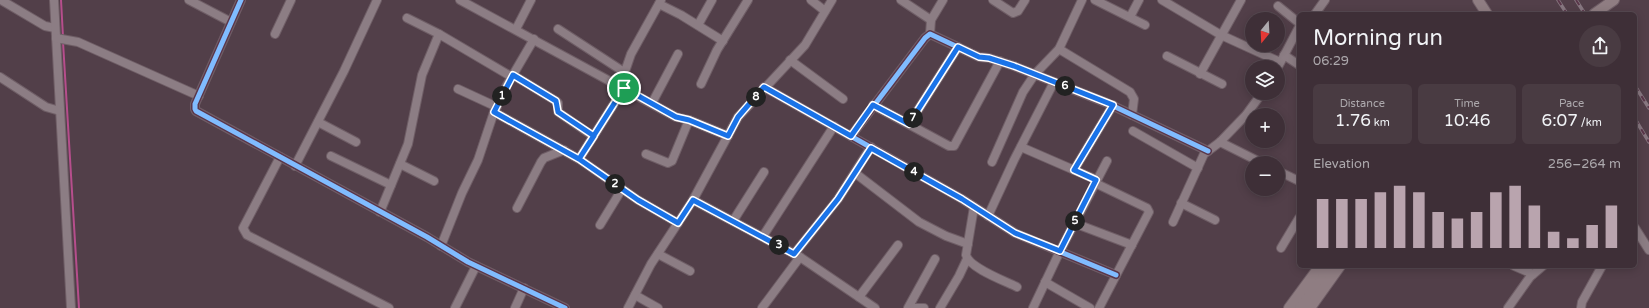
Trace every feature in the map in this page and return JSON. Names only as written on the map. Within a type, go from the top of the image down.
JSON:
[{"type":"main road","points":[[1478,0],[1486,12]]},
{"type":"main road","points":[[1597,12],[1614,0]]},
{"type":"main road","points":[[1289,308],[1319,268]]},
{"type":"main road","points":[[1300,308],[1330,268]]},
{"type":"main road","points":[[1310,308],[1339,268]]},
{"type":"street","points":[[1,0],[46,26],[55,28]]},
{"type":"street","points":[[54,0],[70,308]]},
{"type":"street","points":[[189,0],[231,22]]},
{"type":"street","points":[[241,0],[194,106],[196,111],[476,266],[565,308]]},
{"type":"street","points":[[275,34],[291,0]]},
{"type":"street","points":[[295,166],[377,0]]},
{"type":"street","points":[[462,0],[676,117],[689,120],[728,136]]},
{"type":"street","points":[[516,29],[532,0]]},
{"type":"street","points":[[698,25],[712,0]]},
{"type":"street","points":[[701,84],[723,41],[748,0]]},
{"type":"street","points":[[811,0],[825,11]]},
{"type":"street","points":[[628,308],[658,254],[693,200],[738,117],[764,87],[805,45],[832,0]]},
{"type":"street","points":[[901,0],[931,20]]},
{"type":"street","points":[[851,136],[873,105],[925,38],[930,34],[931,20],[943,0]]},
{"type":"street","points":[[993,0],[1013,13],[1018,11],[1024,0]]},
{"type":"street","points":[[992,162],[1018,100],[1035,74],[1060,49],[1082,0]]},
{"type":"street","points":[[1096,0],[1145,24]]},
{"type":"street","points":[[1130,17],[1139,0]]},
{"type":"street","points":[[1162,0],[1221,35],[1279,60]]},
{"type":"street","points":[[1200,74],[1241,0]]},
{"type":"street","points":[[1316,12],[1325,0]]},
{"type":"street","points":[[579,159],[622,87],[624,72],[631,54],[660,2],[723,41]]},
{"type":"street","points":[[1278,6],[1297,21]]},
{"type":"street","points":[[408,18],[439,34],[556,101],[558,112],[594,136]]},
{"type":"street","points":[[558,29],[624,72]]},
{"type":"street","points":[[1282,60],[1297,31]]},
{"type":"street","points":[[380,212],[409,140],[422,75],[439,34]]},
{"type":"street","points":[[930,34],[979,57],[1000,61],[1113,105],[1208,151]]},
{"type":"street","points":[[57,38],[75,41],[199,96]]},
{"type":"street","points":[[441,246],[462,193],[478,160],[495,110],[534,39]]},
{"type":"street","points":[[909,124],[958,47]]},
{"type":"street","points":[[1060,49],[1130,92],[1134,99],[1132,115]]},
{"type":"street","points":[[652,103],[678,54]]},
{"type":"street","points":[[1167,56],[1222,84]]},
{"type":"street","points":[[790,60],[843,99]]},
{"type":"street","points":[[873,105],[949,146],[954,146],[1000,61]]},
{"type":"street","points":[[1285,62],[1297,65]]},
{"type":"street","points":[[0,77],[46,107],[60,111]]},
{"type":"street","points":[[988,216],[1054,82]]},
{"type":"street","points":[[764,87],[974,207],[1015,233],[1116,275]]},
{"type":"street","points":[[458,89],[579,159],[622,189],[678,223]]},
{"type":"street","points":[[1173,222],[1204,154],[1220,142],[1246,115],[1257,100]]},
{"type":"street","points":[[1074,170],[1113,105]]},
{"type":"street","points":[[646,154],[668,163],[672,161],[689,120]]},
{"type":"street","points":[[318,122],[356,142]]},
{"type":"street","points":[[763,236],[834,126]]},
{"type":"street","points":[[1133,131],[1198,168]]},
{"type":"street","points":[[1220,142],[1248,156]]},
{"type":"street","points":[[1021,147],[1074,170],[1149,210],[1099,308]]},
{"type":"street","points":[[762,308],[797,255],[838,199],[871,148]]},
{"type":"street","points":[[517,208],[544,158],[564,150]]},
{"type":"street","points":[[331,156],[391,185]]},
{"type":"street","points":[[280,157],[243,228],[244,232],[390,308]]},
{"type":"street","points":[[1032,308],[1074,223],[1107,161]]},
{"type":"street","points":[[400,164],[434,181]]},
{"type":"street","points":[[733,221],[764,172]]},
{"type":"street","points":[[854,173],[919,222],[935,231],[968,244]]},
{"type":"street","points":[[1285,174],[1297,180]]},
{"type":"street","points":[[600,225],[622,189]]},
{"type":"street","points":[[693,200],[797,255],[875,308]]},
{"type":"street","points":[[1181,204],[1215,220]]},
{"type":"street","points":[[940,308],[967,259],[974,207]]},
{"type":"street","points":[[1281,248],[1297,221]]},
{"type":"street","points":[[1074,223],[1132,245]]},
{"type":"street","points":[[1637,231],[1648,246]]},
{"type":"street","points":[[859,297],[898,245]]},
{"type":"street","points":[[658,254],[690,271]]},
{"type":"street","points":[[908,308],[935,259]]},
{"type":"street","points":[[967,259],[975,267],[1017,287]]},
{"type":"street","points":[[456,308],[476,266]]},
{"type":"street","points":[[1519,268],[1533,274]]},
{"type":"street","points":[[1508,308],[1533,274],[1540,268]]},
{"type":"street","points":[[1580,308],[1601,268]]},
{"type":"street","points":[[1045,282],[1090,308]]},
{"type":"street","points":[[515,308],[524,288]]},
{"type":"street","points":[[635,295],[658,308]]},
{"type":"street","points":[[914,308],[924,308]]},
{"type":"waterway","points":[[61,0],[63,37]]},
{"type":"waterway","points":[[63,42],[79,308]]},
{"type":"railway","points":[[1558,0],[1566,12]]},
{"type":"railway","points":[[1576,0],[1584,12]]},
{"type":"railway","points":[[1637,89],[1649,108]]},
{"type":"railway","points":[[1637,122],[1649,142]]},
{"type":"cycle path","points":[[241,0],[195,104],[196,111],[427,237],[468,262],[565,308]]},
{"type":"cycle path","points":[[851,136],[925,38],[930,34],[979,57],[989,58],[1014,66],[1107,103],[1208,151]]},
{"type":"cycle path","points":[[764,87],[962,199],[1015,233],[1116,275]]},
{"type":"route","points":[[624,88],[594,136],[579,159],[494,112],[513,75],[556,101],[558,103],[558,112],[594,136],[579,159],[638,200],[678,223],[693,200],[763,236],[794,254],[838,199],[871,148],[962,199],[1015,233],[1060,251],[1096,180],[1074,170],[1113,105],[1014,66],[989,58],[979,57],[958,47],[909,124],[873,105],[851,136],[764,87],[738,117],[728,136],[689,120],[676,117],[624,88]]}]
